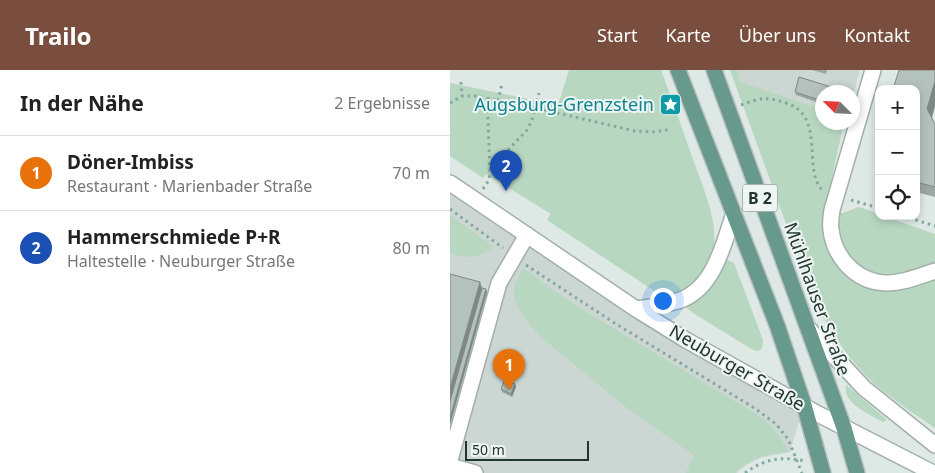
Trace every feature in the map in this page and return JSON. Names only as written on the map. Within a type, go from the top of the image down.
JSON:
[{"type":"main road","name":"B 2","points":[[678,70],[777,325],[804,405],[823,473]]},
{"type":"main road","name":"Mühlhauser Straße","points":[[714,70],[844,428]]},
{"type":"main road","name":"B 2","points":[[844,428],[857,473]]},
{"type":"street","points":[[873,70],[832,210],[831,229],[834,245],[844,263],[860,275],[878,282],[904,281],[935,271]]},
{"type":"street","name":"Neuburger Straße","points":[[450,183],[636,309],[686,340],[844,428],[933,473]]},
{"type":"street","points":[[636,309],[676,302],[694,292],[704,282],[721,255],[734,214]]},
{"type":"street","points":[[450,460],[499,283],[527,235]]},
{"type":"street","points":[[807,326],[864,388],[935,445]]},
{"type":"street","points":[[450,466],[475,473]]},
{"type":"path","points":[[461,82],[462,96]]},
{"type":"path","points":[[498,100],[502,84]]},
{"type":"path","points":[[490,169],[527,130],[536,108],[539,92]]},
{"type":"path","points":[[450,103],[462,96],[498,100],[635,131],[655,132],[671,129]]},
{"type":"path","points":[[741,105],[769,97],[791,104],[804,116],[811,132],[817,184],[822,190],[875,207]]},
{"type":"path","points":[[487,99],[490,180]]},
{"type":"path","name":"Neuburger Straße","points":[[450,209],[514,256],[616,324],[756,409],[776,424],[788,439],[802,473]]},
{"type":"path","points":[[916,220],[935,226]]},
{"type":"path","points":[[745,473],[762,462],[776,458],[796,460]]},
{"type":"shaded area","points":[[737,70],[860,70],[856,85],[815,85],[815,107],[741,82]]},
{"type":"shaded area","points":[[450,183],[804,405],[790,452],[760,458],[737,473],[475,473],[450,466]]},
{"type":"green space","points":[[569,70],[661,70],[704,190],[713,223],[714,246],[710,260],[697,280],[685,289],[670,294],[659,294],[547,220],[551,214],[486,174],[483,178],[450,156],[450,83],[558,105]]},
{"type":"green space","points":[[730,70],[737,70],[741,82],[815,107],[815,130],[842,130],[827,212],[843,213],[859,207],[875,213],[875,220],[895,220],[935,234],[935,428],[865,375],[846,352],[815,303]]},
{"type":"green space","points":[[450,215],[494,247],[483,254],[473,257],[450,253]]},
{"type":"green space","points":[[727,260],[734,263],[763,340],[762,348],[758,351],[753,350],[693,313],[685,306],[724,261]]},
{"type":"green space","points":[[523,268],[595,317],[763,418],[776,431],[789,452],[760,457],[735,473],[686,473],[694,455],[627,408],[544,340],[530,325],[521,312],[514,294],[515,284]]},
{"type":"green space","points":[[846,385],[886,421],[883,422],[852,403],[846,391]]},
{"type":"building","points":[[899,70],[935,70],[935,81],[927,109],[935,124],[935,187],[920,183],[920,85],[894,85]]},
{"type":"building","points":[[799,77],[825,85],[815,85],[815,99],[795,92]]},
{"type":"building","points":[[450,274],[480,282],[450,388]]},
{"type":"building","points":[[482,288],[486,289],[450,418],[450,401]]},
{"type":"building","points":[[505,379],[515,384],[511,394],[501,389]]},
{"type":"place","name":"Augsburg-Grenzstein","points":[[670,105]]},
{"type":"place","name":"Hammerschmiede P+R","points":[[506,191]]},
{"type":"place","name":"Döner-Imbiss","points":[[509,390]]}]
